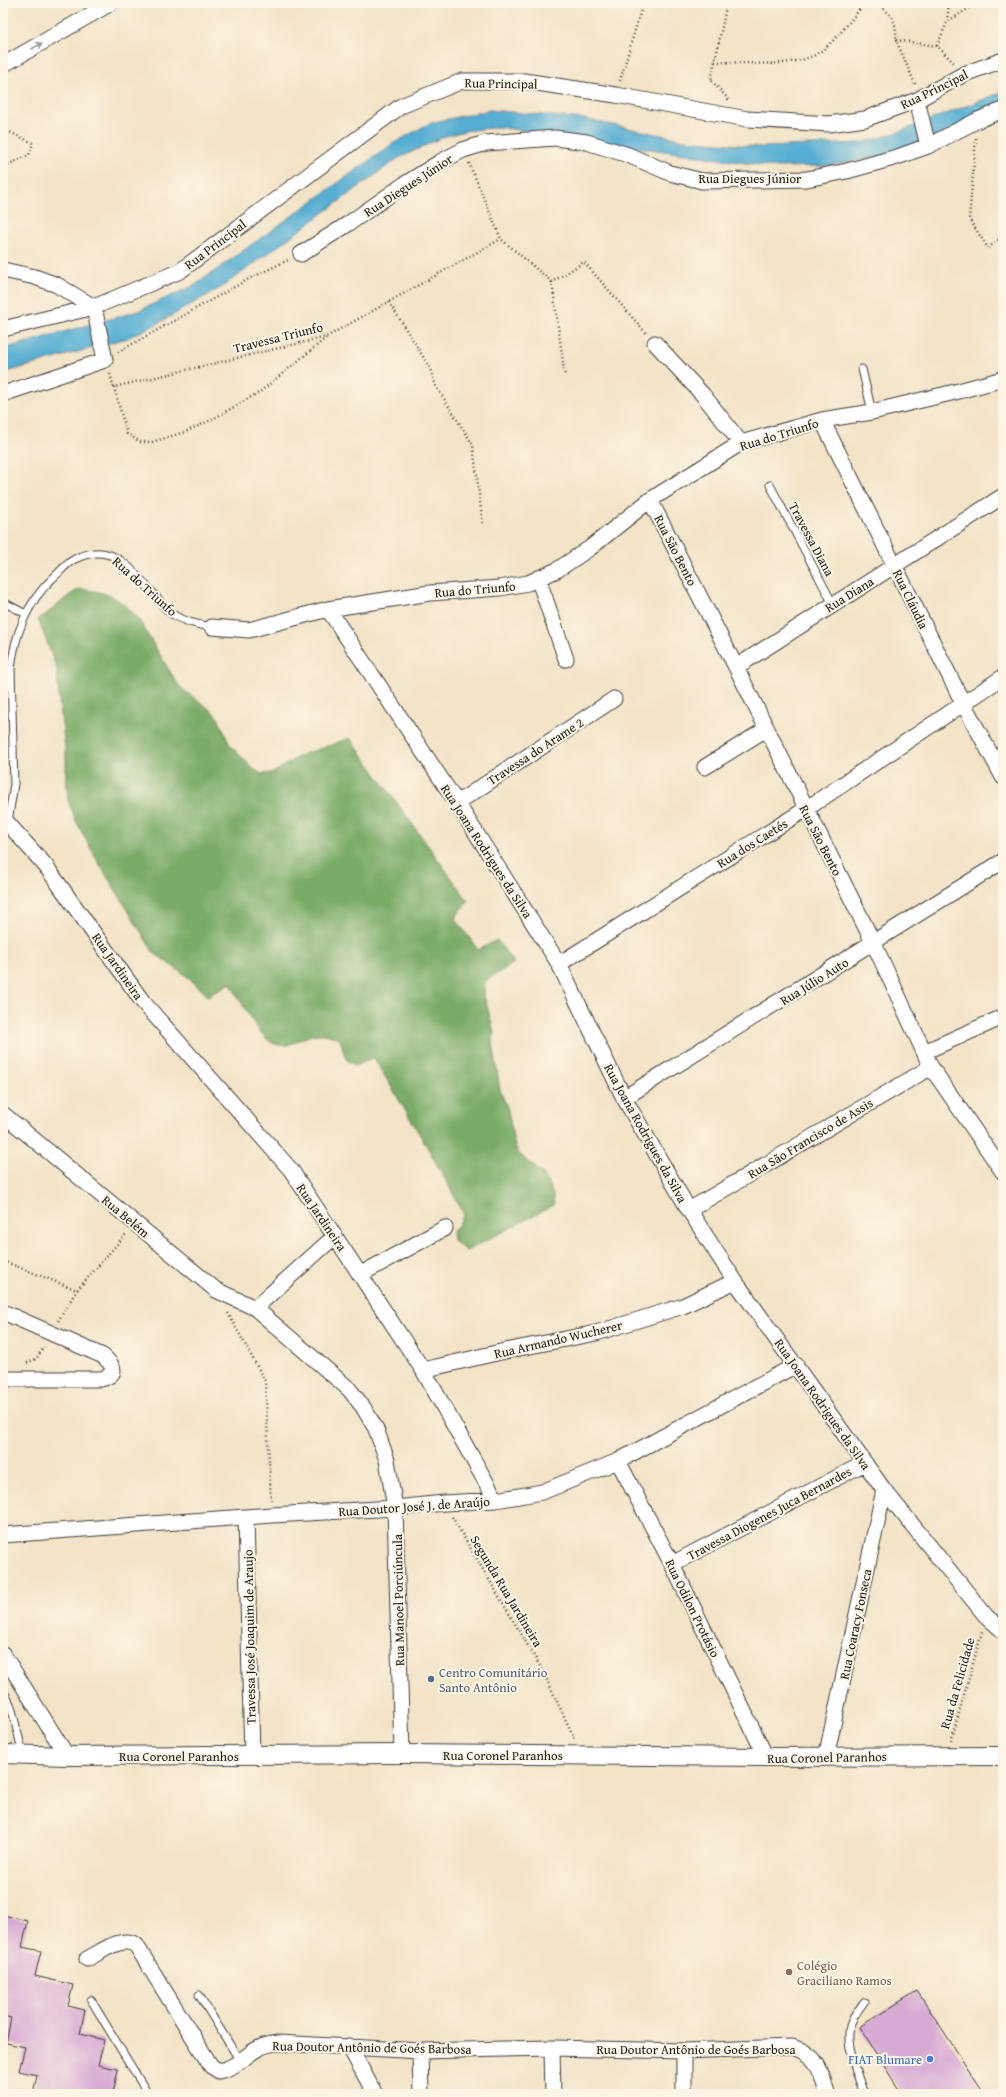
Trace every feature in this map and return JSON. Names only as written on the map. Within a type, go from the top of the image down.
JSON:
[{"type":"street","points":[[3,65],[111,3]]},
{"type":"street","name":"Rua Principal","points":[[3,329],[95,311],[180,271],[401,106],[462,81],[524,81],[616,95],[747,119],[830,124],[865,119],[917,100],[964,74],[1003,60]]},
{"type":"street","points":[[917,100],[920,117],[928,144]]},
{"type":"street","name":"Rua Diegues Júnior","points":[[301,254],[348,224],[405,184],[463,150],[486,143],[555,138],[587,142],[628,155],[670,173],[702,181],[807,178],[847,172],[928,144],[978,120],[1003,110]]},
{"type":"street","points":[[3,270],[35,277],[56,285],[95,311],[104,354],[3,394]]},
{"type":"street","points":[[655,343],[704,395],[741,443]]},
{"type":"street","name":"Rua do Triunfo","points":[[212,627],[248,630],[328,609],[430,593],[500,588],[528,583],[557,570],[590,548],[650,500],[741,443],[822,420],[872,412],[1003,379]]},
{"type":"street","name":"Rua Cláudia","points":[[822,420],[963,703],[1003,777]]},
{"type":"street","name":"Rua Diana","points":[[736,667],[1003,496]]},
{"type":"street","name":"Rua São Bento","points":[[650,500],[736,667],[874,944],[931,1067],[1003,1172]]},
{"type":"street","points":[[538,578],[566,659]]},
{"type":"street","name":"Rua Joana Rodrigues da Silva","points":[[328,609],[457,803],[559,964],[624,1098],[689,1210],[735,1281],[884,1490],[986,1616],[1003,1631]]},
{"type":"street","name":"Rua dos Caetés","points":[[559,964],[806,809],[963,703],[1003,678]]},
{"type":"street","name":"Travessa do Arame 2","points":[[457,803],[614,699]]},
{"type":"street","points":[[705,766],[766,729]]},
{"type":"street","name":"Rua Jardineira","points":[[5,820],[45,865],[143,1002],[291,1170],[336,1236],[423,1370],[496,1500]]},
{"type":"street","name":"Rua Júlio Auto","points":[[624,1098],[874,944],[1003,861]]},
{"type":"street","points":[[924,1052],[1003,1017]]},
{"type":"street","name":"Rua São Francisco de Assis","points":[[689,1210],[931,1067]]},
{"type":"street","name":"Rua Belém","points":[[3,1114],[216,1290],[255,1308]]},
{"type":"street","points":[[361,1274],[445,1228]]},
{"type":"street","points":[[255,1308],[336,1236]]},
{"type":"street","name":"Rua Armando Wucherer","points":[[423,1370],[505,1350],[596,1333],[683,1306],[735,1281]]},
{"type":"street","name":"Rua Manoel Porciúncula","points":[[255,1308],[349,1389],[363,1407],[376,1429],[387,1460],[395,1508],[402,1754]]},
{"type":"street","points":[[3,1312],[103,1356],[112,1365],[112,1374],[108,1377],[86,1379],[3,1379]]},
{"type":"street","name":"Rua Doutor José J. de Araújo","points":[[3,1535],[496,1500],[542,1492],[618,1461],[796,1365]]},
{"type":"street","name":"Rua Odilon Protásio","points":[[618,1461],[672,1564],[766,1757]]},
{"type":"street","name":"Travessa Diogenes Juca Bernardes","points":[[672,1564],[865,1463]]},
{"type":"street","name":"Rua Coaracy Fonseca","points":[[826,1757],[884,1490]]},
{"type":"street","name":"Travessa José Joaquim de Araujo","points":[[246,1517],[252,1756]]},
{"type":"street","points":[[3,1654],[67,1756]]},
{"type":"street","name":"Rua Coronel Paranhos","points":[[3,1754],[67,1756],[402,1754],[766,1757],[947,1755],[1003,1756]]},
{"type":"street","name":"Rua Doutor Antônio de Goés Barbosa","points":[[87,1960],[120,1942],[131,1942],[136,1945],[211,2066],[219,2071],[233,2067],[258,2047],[268,2044],[349,2046],[420,2051],[552,2048],[684,2051],[792,2047],[804,2050],[810,2054],[822,2073],[827,2094]]},
{"type":"street","points":[[349,2046],[376,2094]]},
{"type":"street","points":[[552,2048],[553,2094]]},
{"type":"street","points":[[420,2051],[421,2094]]},
{"type":"street","points":[[684,2051],[684,2094]]},
{"type":"lane","points":[[862,369],[872,412]]},
{"type":"lane","name":"Travessa Diana","points":[[770,485],[834,604]]},
{"type":"lane","name":"Rua do Triunfo","points":[[26,614],[45,586],[72,560],[94,551],[116,556],[136,574],[171,613],[193,624],[212,627]]},
{"type":"lane","points":[[3,602],[26,614]]},
{"type":"lane","name":"Rua Jardineira","points":[[5,820],[14,784],[11,670],[12,653],[16,637],[26,614]]},
{"type":"lane","points":[[3,1690],[11,1706],[23,1755]]},
{"type":"lane","points":[[199,1995],[240,2061]]},
{"type":"lane","points":[[92,2000],[148,2094]]},
{"type":"lane","points":[[864,2002],[850,2025],[848,2034],[857,2074],[864,2094]]},
{"type":"path","points":[[616,95],[643,3]]},
{"type":"path","points":[[727,3],[711,80],[747,119]]},
{"type":"path","points":[[715,62],[790,62],[814,56],[830,42],[866,3],[878,3],[892,16],[897,28],[896,40],[915,82],[917,100]]},
{"type":"path","points":[[937,46],[947,22],[949,3]]},
{"type":"path","points":[[947,22],[977,3]]},
{"type":"path","points":[[896,40],[937,46],[964,74]]},
{"type":"path","points":[[978,120],[969,219],[988,248],[1003,236]]},
{"type":"path","points":[[3,129],[32,144],[28,155],[3,167]]},
{"type":"path","points":[[463,150],[502,239],[552,282],[565,377]]},
{"type":"path","name":"Travessa Triunfo","points":[[114,387],[326,337],[502,239]]},
{"type":"path","points":[[301,254],[247,280],[104,354],[127,434],[141,442],[159,440],[185,432],[260,392],[326,337]]},
{"type":"path","points":[[552,282],[584,262],[655,343]]},
{"type":"path","points":[[389,302],[429,366],[436,386],[473,445],[483,526]]},
{"type":"path","points":[[60,1317],[77,1290],[135,1223]]},
{"type":"path","points":[[3,1261],[77,1290]]},
{"type":"path","points":[[216,1290],[265,1380],[272,1515]]},
{"type":"path","name":"Segunda Rua Jardineira","points":[[444,1503],[543,1671],[571,1730],[580,1756]]},
{"type":"path","name":"Rua da Felicidade","points":[[947,1755],[986,1616]]},
{"type":"green space","points":[[80,589],[112,596],[124,604],[137,617],[182,689],[211,710],[218,718],[230,745],[252,768],[261,774],[273,773],[299,756],[350,738],[468,901],[455,918],[478,950],[497,940],[514,963],[485,981],[484,995],[494,1032],[493,1043],[500,1090],[508,1110],[514,1143],[519,1154],[544,1175],[553,1195],[554,1205],[466,1251],[453,1240],[452,1232],[459,1224],[464,1214],[429,1150],[374,1058],[355,1066],[346,1059],[340,1040],[325,1034],[311,1035],[290,1044],[277,1045],[269,1041],[261,1033],[230,983],[208,996],[189,978],[154,953],[97,860],[76,821],[68,800],[66,756],[59,700],[57,669],[38,619]]},
{"type":"water","points":[[1003,92],[1003,107],[942,134],[882,156],[826,166],[774,167],[499,127],[464,131],[443,137],[397,159],[222,287],[155,325],[127,338],[3,373],[3,349],[138,311],[195,285],[394,143],[430,123],[490,110],[584,119],[685,140],[762,147],[861,143],[893,134]]},
{"type":"building","points":[[3,1915],[28,1921],[22,1947],[41,1951],[35,1976],[73,1985],[68,2006],[85,2010],[80,2034],[104,2040],[98,2065],[118,2069],[113,2094],[33,2094],[37,2075],[19,2071],[25,2047],[6,2043],[11,2018],[3,2016]]},
{"type":"building","points":[[917,1991],[985,2094],[902,2094],[859,2027]]},
{"type":"place","name":"Centro Comunitário Santo Antônio","points":[[431,1679]]},
{"type":"place","name":"Colégio Graciliano Ramos","points":[[789,1972]]},
{"type":"place","name":"FIAT Blumare","points":[[930,2059]]}]
